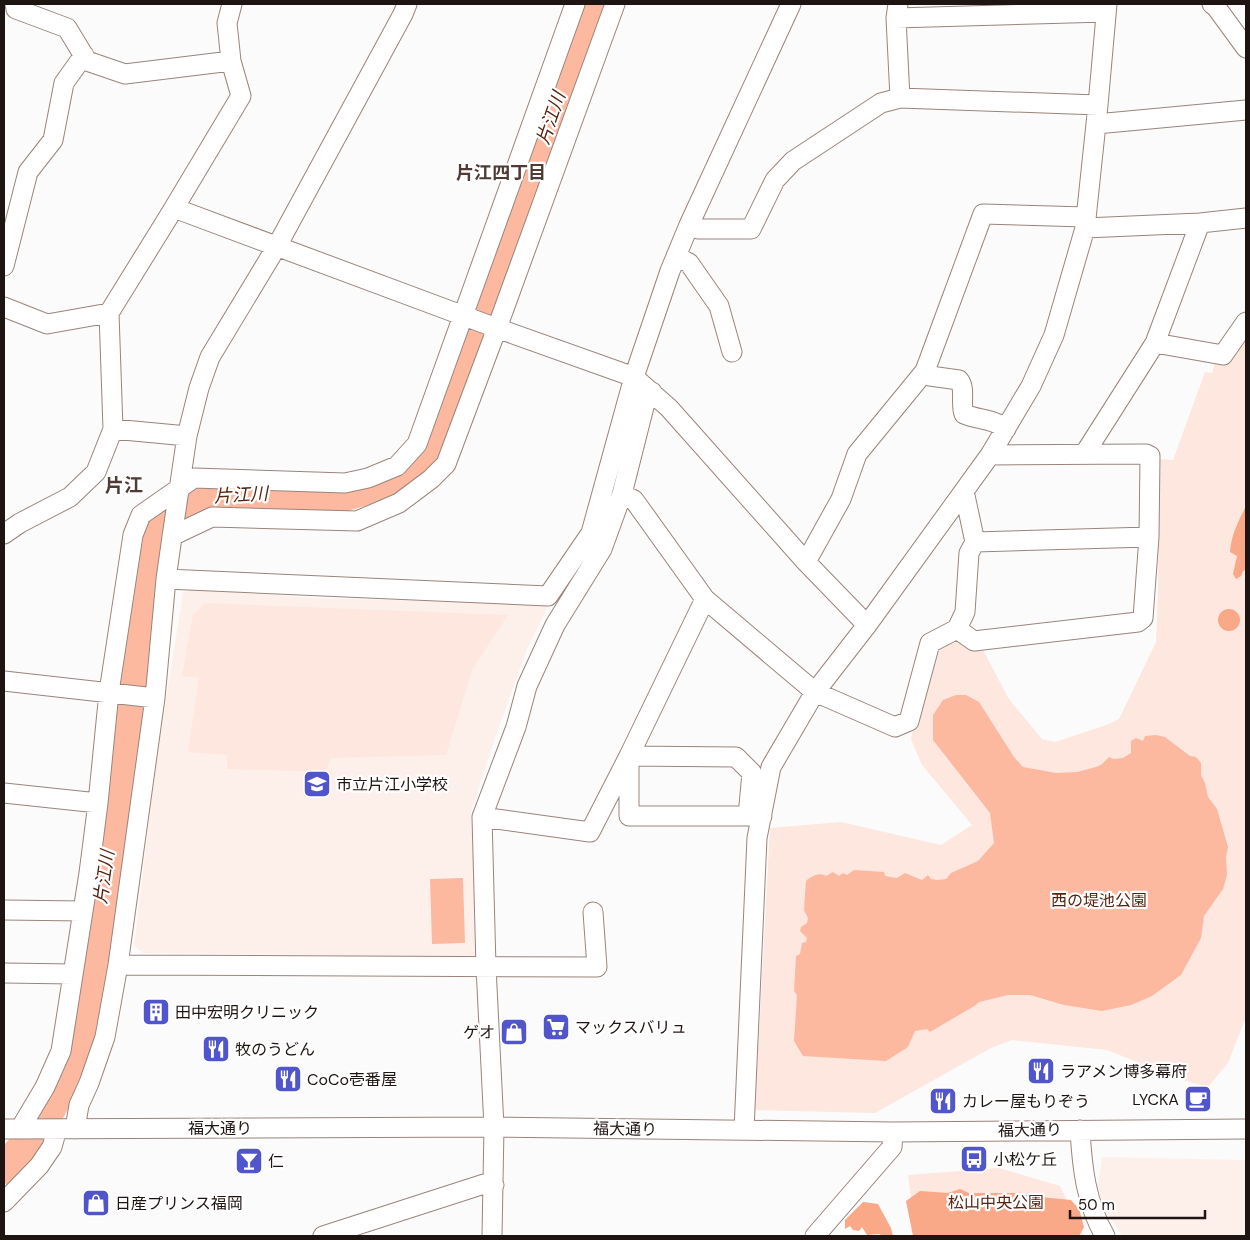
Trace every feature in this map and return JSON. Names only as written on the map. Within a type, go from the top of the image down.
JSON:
[{"type":"street","points":[[15,4],[16,9],[67,28],[87,61],[126,74],[231,61]]},
{"type":"street","points":[[4,534],[20,523],[70,497],[96,472],[113,428],[109,313],[241,96],[231,61],[227,23],[232,4]]},
{"type":"street","points":[[4,1202],[40,1166],[66,1129],[89,1083],[105,1037],[118,965],[172,533],[187,436],[199,388],[210,357],[277,246],[407,4]]},
{"type":"street","points":[[12,1129],[45,1087],[60,1051],[83,911],[133,535],[140,515],[180,490],[194,478],[345,483],[368,478],[397,466],[417,444],[575,4]]},
{"type":"street","points":[[172,533],[212,518],[357,521],[400,503],[431,479],[446,464],[494,327],[615,4]]},
{"type":"street","points":[[166,579],[548,596],[591,533],[634,377],[676,256],[791,4]]},
{"type":"street","points":[[1212,4],[1246,48]]},
{"type":"street","points":[[755,816],[771,767],[815,692],[990,455],[1031,386],[1054,335],[1085,223],[1107,8],[897,11],[900,98]]},
{"type":"street","points":[[4,266],[28,172],[53,140],[64,83],[84,55]]},
{"type":"street","points":[[689,225],[698,229],[751,229],[775,180],[793,161],[881,103],[900,98],[1098,106]]},
{"type":"street","points":[[1096,124],[1246,110]]},
{"type":"street","points":[[174,208],[634,377],[669,408],[806,562],[867,624]]},
{"type":"street","points":[[806,562],[841,499],[857,454],[923,373],[983,214],[1085,223],[1200,223],[1246,218]]},
{"type":"street","points":[[1085,453],[1155,343],[1200,223]]},
{"type":"street","points":[[676,256],[689,263],[720,306],[732,352]]},
{"type":"street","points":[[4,307],[47,324],[109,313]]},
{"type":"street","points":[[1155,343],[1223,355],[1246,322]]},
{"type":"street","points":[[923,373],[930,376],[959,380],[962,384],[962,409],[964,414],[974,419],[1000,423],[1006,429]]},
{"type":"street","points":[[492,1236],[494,1128],[486,967],[482,817],[516,727],[528,686],[555,625],[602,549],[622,494],[646,399],[652,392]]},
{"type":"street","points":[[113,428],[187,436]]},
{"type":"street","points":[[956,629],[974,641],[1138,622],[1143,618],[1149,537],[1150,456],[1146,454],[1085,453],[990,455]]},
{"type":"street","points":[[622,494],[634,500],[705,599],[815,692],[895,727],[909,721],[930,643],[956,629],[965,612],[968,553],[975,542],[964,491]]},
{"type":"street","points":[[975,542],[1149,537]]},
{"type":"street","points":[[482,817],[590,832],[705,599]]},
{"type":"street","points":[[4,681],[150,698]]},
{"type":"street","points":[[629,756],[629,816],[755,816]]},
{"type":"street","points":[[629,756],[736,757],[752,774],[757,838],[744,1130]]},
{"type":"street","points":[[4,793],[98,804]]},
{"type":"street","points":[[4,910],[83,911]]},
{"type":"street","points":[[118,965],[597,967],[593,912]]},
{"type":"street","points":[[4,973],[73,974]]},
{"type":"street","name":"福大通り","points":[[12,1129],[494,1128],[893,1132],[1246,1129]]},
{"type":"street","points":[[1080,1130],[1081,1156],[1088,1199],[1105,1236]]},
{"type":"street","points":[[815,1236],[892,1147],[893,1132]]},
{"type":"street","points":[[323,1236],[484,1184],[494,1185]]},
{"type":"shaded area","name":"市立片江小学校","points":[[190,589],[315,598],[543,604],[548,607],[527,649],[471,812],[478,952],[472,959],[143,953],[134,946],[157,756],[183,593]]},
{"type":"shaded area","points":[[956,695],[966,695],[979,702],[1014,757],[1023,767],[1056,773],[1077,772],[1101,765],[1109,757],[1114,759],[1123,758],[1131,753],[1131,741],[1136,738],[1143,741],[1145,736],[1156,735],[1165,737],[1190,756],[1196,757],[1201,763],[1201,775],[1208,797],[1217,809],[1228,847],[1226,857],[1227,875],[1223,889],[1204,916],[1201,938],[1181,975],[1152,996],[1131,1005],[1102,1011],[1064,1005],[1030,995],[1008,995],[979,1002],[930,1032],[927,1029],[915,1031],[908,1047],[886,1061],[803,1056],[794,1041],[797,995],[794,991],[796,956],[800,954],[802,943],[806,942],[807,938],[800,931],[801,927],[807,923],[808,918],[804,910],[806,881],[813,876],[826,876],[833,872],[839,876],[843,873],[847,875],[854,870],[884,872],[885,876],[897,878],[905,873],[922,880],[928,875],[931,879],[946,879],[951,873],[978,861],[994,843],[990,813],[933,740],[933,715],[943,700]]},
{"type":"shaded area","points":[[463,878],[465,943],[432,944],[430,879]]},
{"type":"shaded area","points":[[1102,1157],[1246,1160],[1246,1236],[1122,1236],[1103,1205],[1098,1186]]},
{"type":"green space","name":"西の堤池公園","points":[[1246,334],[1246,1017],[1228,1063],[1208,1087],[1179,1079],[1107,1050],[1012,1040],[991,1048],[875,1113],[755,1110],[770,828],[841,822],[941,845],[972,825],[922,765],[911,739],[921,690],[938,647],[963,641],[983,650],[1009,699],[1042,739],[1055,742],[1119,719],[1156,642],[1160,459],[1173,460],[1205,372],[1212,373],[1216,358]]},
{"type":"green space","points":[[1246,506],[1246,570],[1236,579],[1233,574],[1237,556],[1230,552],[1236,528]]},
{"type":"green space","points":[[205,603],[508,615],[472,670],[446,755],[331,758],[326,772],[227,769],[227,755],[188,752],[199,678],[182,676],[193,614]]},
{"type":"green space","points":[[1229,609],[1237,612],[1240,620],[1237,628],[1229,631],[1221,628],[1218,620],[1221,612]]},
{"type":"green space","name":"松山中央公園","points":[[999,1168],[1060,1186],[1084,1236],[916,1236],[908,1175]]},
{"type":"green space","name":"松山中央公園","points":[[960,1189],[969,1193],[1015,1193],[1071,1200],[1079,1209],[1084,1227],[1079,1236],[913,1236],[906,1201],[920,1191],[948,1193]]},
{"type":"green space","points":[[863,1202],[878,1204],[891,1228],[893,1236],[867,1235],[862,1227],[859,1231],[853,1230],[850,1226],[845,1229],[845,1220]]},
{"type":"waterway","name":"片江川","points":[[4,1168],[30,1139],[52,1106],[69,1071],[82,1034],[115,810],[153,525],[203,497],[290,493],[345,495],[381,485],[408,470],[433,439],[489,311],[547,125],[591,4]]},
{"type":"place","name":"市立片江小学校","points":[[317,784]]},
{"type":"place","name":"田中宏明クリニック","points":[[156,1012]]},
{"type":"place","name":"マックスバリュ","points":[[556,1027]]},
{"type":"place","name":"ゲオ","points":[[514,1032]]},
{"type":"place","name":"牧のうどん","points":[[216,1049]]},
{"type":"place","name":"ラアメン博多幕府","points":[[1041,1071]]},
{"type":"place","name":"CoCo壱番屋","points":[[288,1079]]},
{"type":"place","name":"LYCKA","points":[[1198,1099]]},
{"type":"place","name":"カレー屋もりぞう","points":[[943,1101]]},
{"type":"place","name":"小松ケ丘","points":[[974,1159]]},
{"type":"place","name":"仁","points":[[249,1161]]},
{"type":"place","name":"日産プリンス福岡","points":[[96,1203]]},
{"type":"district","name":"片江四丁目","points":[[501,173]]},
{"type":"district","name":"片江","points":[[124,485]]}]
